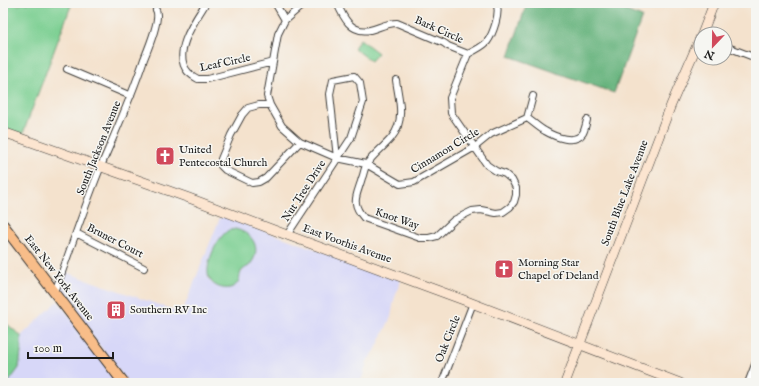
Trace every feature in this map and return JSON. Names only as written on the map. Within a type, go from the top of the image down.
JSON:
[{"type":"main road","name":"East New York Avenue","points":[[3,225],[124,383]]},
{"type":"street","name":"Leaf Circle","points":[[206,3],[190,29],[184,45],[182,59],[187,71],[198,79],[206,79],[273,62]]},
{"type":"street","points":[[274,3],[285,20],[305,3]]},
{"type":"street","name":"Bark Circle","points":[[337,3],[347,23],[361,31],[369,30],[389,23],[396,23],[468,54],[450,98],[451,113],[475,147]]},
{"type":"street","points":[[468,54],[487,42],[496,24],[498,13],[498,5],[496,3]]},
{"type":"street","name":"South Blue Lake Avenue","points":[[705,26],[714,3]]},
{"type":"street","name":"South Jackson Avenue","points":[[55,292],[101,167],[131,96],[157,20],[158,13],[156,10]]},
{"type":"street","name":"Cinnamon Circle","points":[[285,20],[278,34],[267,96],[270,105],[282,126],[300,142],[337,158],[366,164],[400,184],[414,182],[475,147],[491,134],[527,118]]},
{"type":"street","points":[[733,49],[756,58]]},
{"type":"street","name":"South Blue Lake Avenue","points":[[565,383],[671,106],[693,55]]},
{"type":"street","points":[[67,69],[131,96]]},
{"type":"street","name":"Nut Tree Drive","points":[[287,235],[351,138],[363,102],[360,83],[354,76],[334,80],[330,94],[337,158]]},
{"type":"street","name":"Knot Way","points":[[396,80],[400,111],[398,127],[387,143],[366,164],[355,199],[359,213],[364,218],[420,238],[429,238],[437,236],[454,220],[472,211],[481,210],[496,214],[503,212],[514,202],[516,188],[512,180],[505,174],[496,171],[487,165],[475,147]]},
{"type":"street","points":[[533,96],[527,118],[544,131],[556,137],[569,140],[576,138],[582,134],[588,120]]},
{"type":"street","points":[[270,105],[254,106],[248,108],[242,114],[221,159],[221,166],[225,170],[252,183],[259,182],[266,178],[300,142]]},
{"type":"street","name":"East Voorhis Avenue","points":[[3,132],[189,198],[474,303],[680,383]]},
{"type":"street","name":"Bruner Court","points":[[76,233],[144,268]]},
{"type":"street","name":"Oak Circle","points":[[442,383],[474,303]]},
{"type":"street","points":[[748,383],[756,362]]},
{"type":"shaded area","points":[[221,215],[401,280],[394,300],[391,317],[375,351],[367,361],[363,376],[359,383],[128,383],[58,291],[65,272],[182,313]],"holes":[[[235,229],[245,233],[244,269],[240,275],[218,287],[208,278],[208,265],[218,242],[224,234]]]},
{"type":"shaded area","points":[[58,301],[120,383],[8,383],[19,368],[21,336]]},
{"type":"green space","points":[[3,3],[14,3],[20,5],[21,3],[72,3],[22,136],[3,129]]},
{"type":"green space","points":[[527,3],[606,3],[642,17],[614,93],[509,56]]},
{"type":"green space","points":[[360,39],[378,53],[371,61],[354,48]]},
{"type":"green space","points":[[235,229],[242,231],[251,238],[256,248],[255,254],[249,266],[240,274],[237,284],[230,288],[221,288],[214,284],[208,276],[209,262],[215,246],[220,239],[229,230]]},
{"type":"green space","points":[[3,316],[7,324],[21,336],[19,368],[8,383],[3,383]]},
{"type":"place","name":"United Pentecostal Church","points":[[165,156]]},
{"type":"place","name":"Morning Star Chapel of Deland","points":[[504,269]]},
{"type":"place","name":"Southern RV Inc","points":[[116,310]]}]
